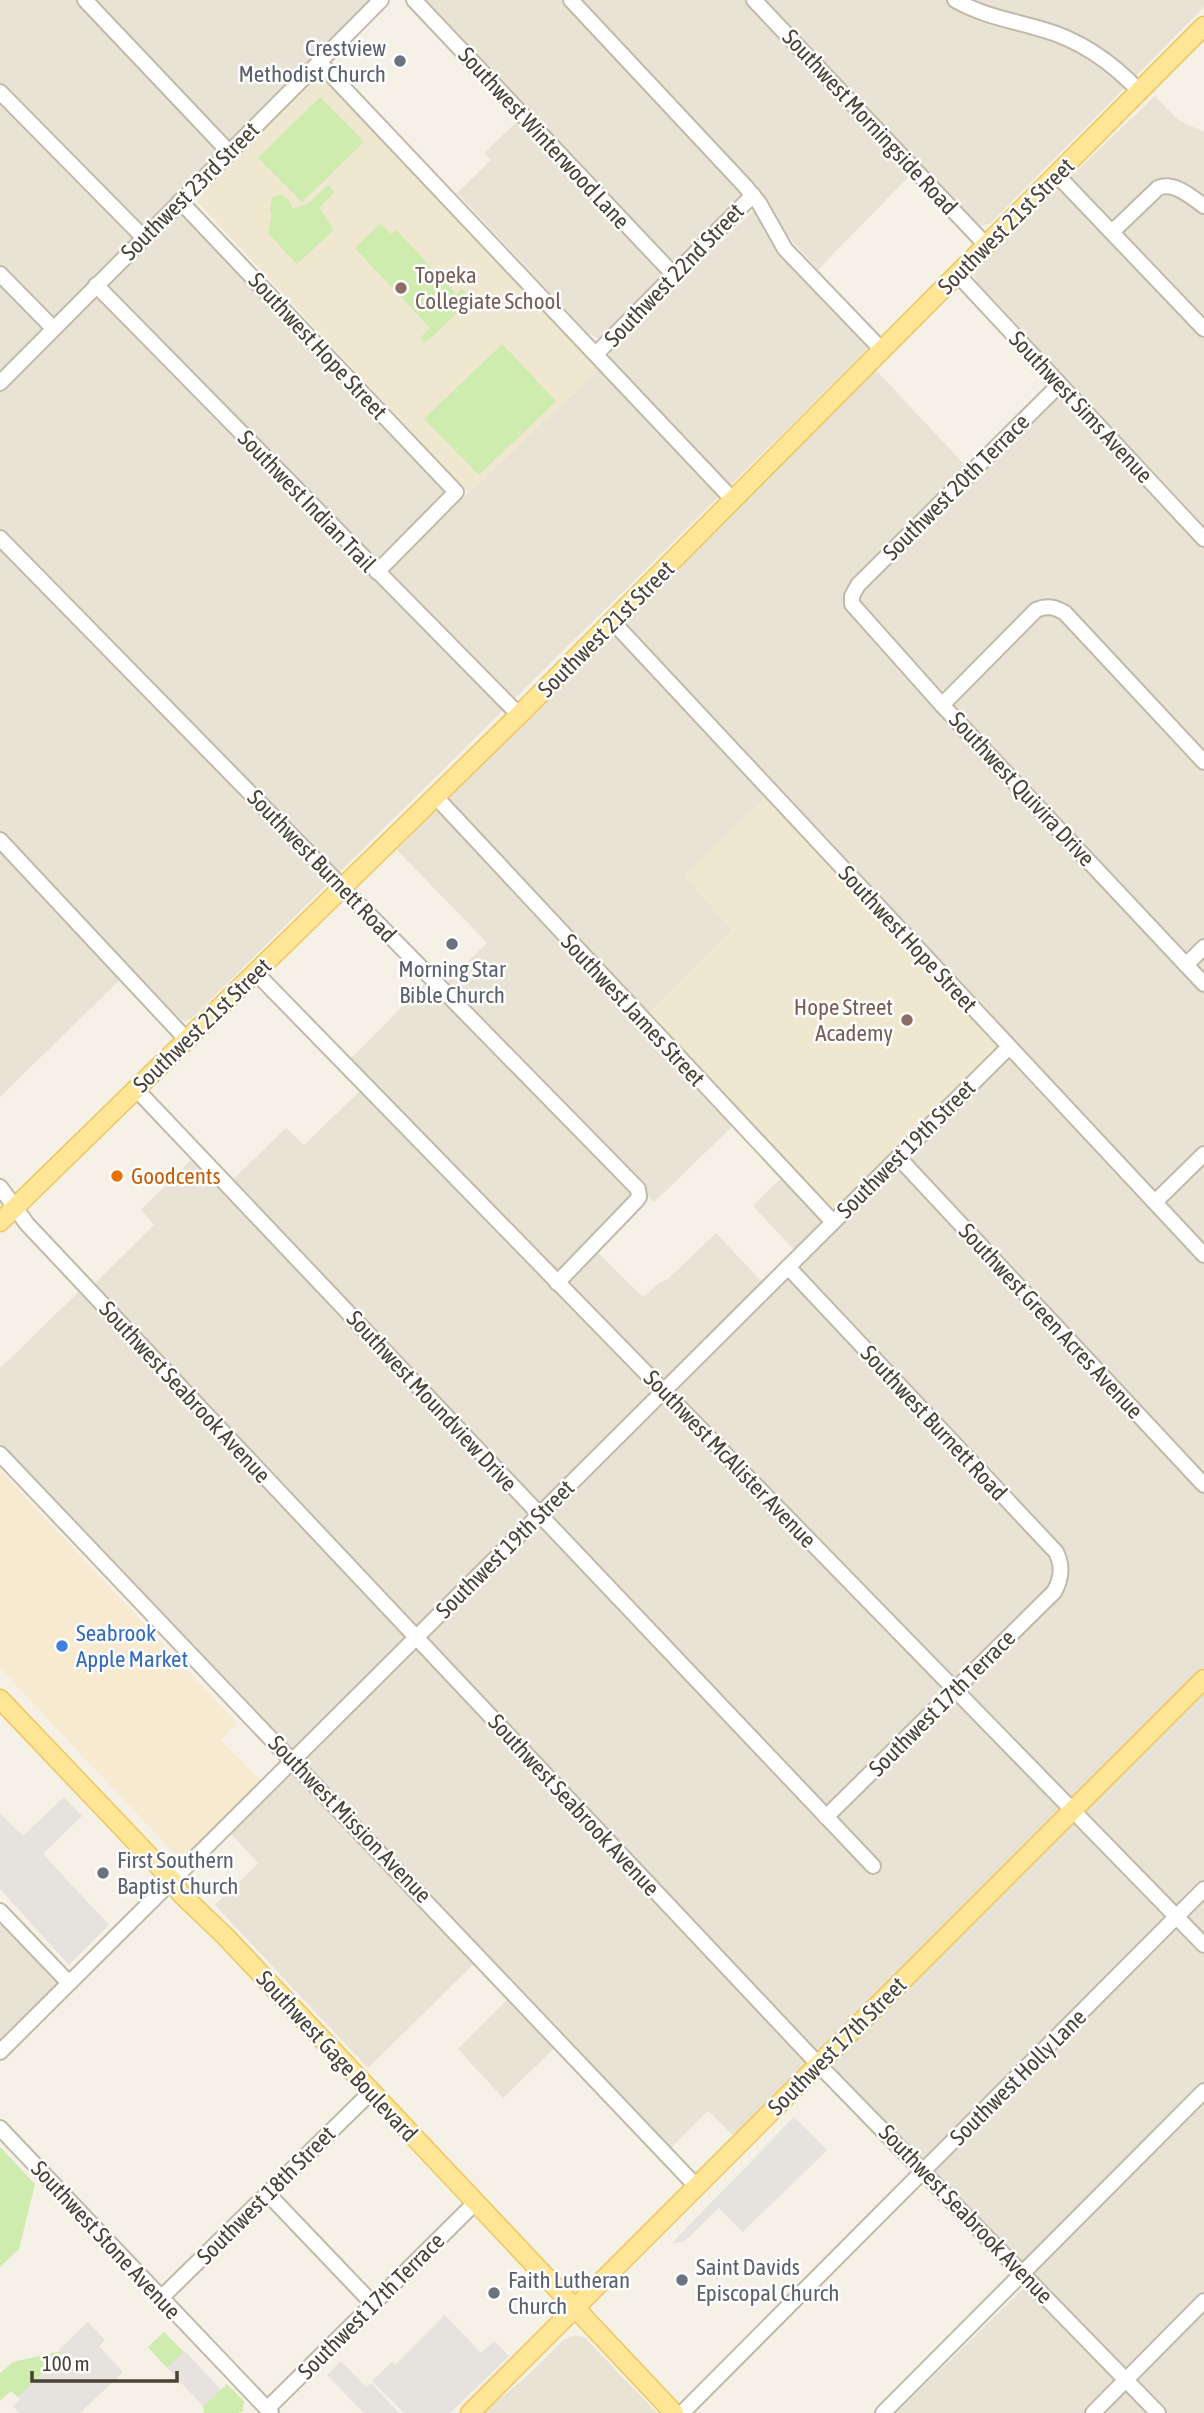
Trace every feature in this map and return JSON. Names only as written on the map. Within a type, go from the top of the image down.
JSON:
[{"type":"main road","name":"Southwest 21st Street","points":[[0,1222],[613,622],[1204,26]]},
{"type":"main road","name":"Southwest 17th Street","points":[[470,2413],[1204,1679]]},
{"type":"main road","name":"Southwest Gage Boulevard","points":[[0,1699],[173,1881],[181,1894],[225,1936],[674,2413]]},
{"type":"street","points":[[85,0],[229,152]]},
{"type":"street","name":"Southwest Winterwood Lane","points":[[414,0],[674,275]]},
{"type":"street","points":[[571,0],[753,195],[785,249],[883,351]]},
{"type":"street","name":"Southwest Morningside Road","points":[[754,0],[986,245]]},
{"type":"street","points":[[955,0],[985,15],[1040,29],[1077,43],[1110,64],[1140,92]]},
{"type":"street","name":"Southwest 23rd Street","points":[[0,383],[378,1]]},
{"type":"street","points":[[320,62],[734,501]]},
{"type":"street","points":[[0,92],[143,237]]},
{"type":"street","points":[[1057,175],[1204,328]]},
{"type":"street","points":[[1112,232],[1164,185],[1173,186],[1204,206]]},
{"type":"street","name":"Southwest 22nd Street","points":[[596,354],[753,195]]},
{"type":"street","name":"Southwest Hope Street","points":[[180,201],[456,492],[377,572]]},
{"type":"street","points":[[0,274],[54,328]]},
{"type":"street","name":"Southwest Sims Avenue","points":[[958,275],[1204,539]]},
{"type":"street","name":"Southwest Indian Trail","points":[[96,285],[519,715]]},
{"type":"street","name":"Southwest 20th Terrace","points":[[854,590],[1059,385]]},
{"type":"street","name":"Southwest Burnett Road","points":[[0,538],[636,1186],[639,1197],[557,1283]]},
{"type":"street","name":"Southwest Quivira Drive","points":[[854,590],[853,608],[1204,984]]},
{"type":"street","points":[[942,705],[1036,610],[1051,607],[1065,612],[1204,762]]},
{"type":"street","name":"Southwest Hope Street","points":[[613,622],[1204,1255]]},
{"type":"street","name":"Southwest James Street","points":[[435,796],[833,1222]]},
{"type":"street","points":[[0,840],[187,1040]]},
{"type":"street","points":[[1186,965],[1204,947]]},
{"type":"street","name":"Southwest McAlister Avenue","points":[[257,973],[1204,1945]]},
{"type":"street","name":"Southwest 19th Street","points":[[0,2052],[1009,1047]]},
{"type":"street","name":"Southwest Moundview Drive","points":[[136,1089],[873,1866]]},
{"type":"street","points":[[1155,1202],[1204,1154]]},
{"type":"street","name":"Southwest Green Acres Avenue","points":[[898,1157],[1204,1485]]},
{"type":"street","name":"Southwest Seabrook Avenue","points":[[0,1187],[14,1208],[819,2065],[1158,2413]]},
{"type":"street","name":"Southwest Burnett Road","points":[[788,1267],[1056,1552],[1060,1580],[1056,1588]]},
{"type":"street","name":"Southwest Mission Avenue","points":[[0,1454],[697,2187]]},
{"type":"street","name":"Southwest 17th Terrace","points":[[826,1816],[1056,1588]]},
{"type":"street","name":"Southwest Holly Lane","points":[[682,2413],[1204,1889]]},
{"type":"street","points":[[0,1912],[69,1983]]},
{"type":"street","points":[[883,2413],[1204,2091]]},
{"type":"street","name":"Southwest 18th Street","points":[[161,2298],[371,2092]]},
{"type":"street","name":"Southwest Stone Avenue","points":[[0,2128],[269,2411]]},
{"type":"street","points":[[268,2194],[373,2304]]},
{"type":"street","name":"Southwest 17th Terrace","points":[[269,2411],[476,2202]]},
{"type":"street","points":[[1093,2413],[1204,2301]]},
{"type":"shaded area","points":[[0,0],[374,0],[174,202],[458,502],[601,368],[614,347],[754,210],[759,212],[868,344],[867,350],[191,1019],[184,1021],[176,1016],[130,970],[0,1097]]},
{"type":"shaded area","points":[[425,0],[1204,0],[1204,7],[990,224],[978,226],[920,165],[818,270],[786,234],[757,186],[605,337],[599,339],[588,333],[457,193],[491,160],[484,153],[529,110]]},
{"type":"shaded area","name":"Topeka Collegiate School","points":[[317,73],[322,74],[601,368],[469,493],[197,202],[201,192]]},
{"type":"shaded area","points":[[1155,96],[1178,120],[1204,132],[1204,525],[977,282],[974,275],[979,264]]},
{"type":"shaded area","points":[[875,369],[976,477],[1062,395],[1204,545],[1204,1246],[624,624],[626,618]]},
{"type":"shaded area","points":[[611,636],[620,639],[767,795],[732,931],[648,1014],[449,799],[452,792]]},
{"type":"shaded area","points":[[767,795],[996,1040],[998,1046],[997,1051],[839,1208],[833,1210],[648,1014],[732,931],[684,876]]},
{"type":"shaded area","points":[[443,812],[735,1124],[654,1202],[647,1194],[636,1195],[589,1244],[643,1297],[668,1279],[716,1233],[764,1284],[670,1376],[660,1377],[350,1059],[435,973],[446,983],[487,943],[397,850],[430,814]]},
{"type":"shaded area","points":[[1011,1059],[1204,1263],[1204,1669],[737,2139],[708,2111],[670,2149],[566,2037],[503,2098],[458,2049],[519,1988],[486,1952],[368,2068],[215,1905],[258,1863],[230,1833],[302,1761],[0,1444],[0,1368],[91,1280],[95,1283],[154,1225],[141,1210],[195,1156],[225,1187],[286,1128],[304,1145],[363,1088],[866,1603],[874,1595],[675,1389],[1003,1062]]},
{"type":"shaded area","points":[[784,1175],[823,1219],[823,1224],[796,1252],[753,1206]]},
{"type":"shaded area","points":[[0,1470],[237,1723],[221,1740],[263,1783],[182,1862],[0,1668]]},
{"type":"shaded area","points":[[1204,1691],[1204,1937],[1086,1813],[1087,1808]]},
{"type":"shaded area","points":[[64,1797],[82,1816],[43,1854],[109,1925],[69,1965],[0,1889],[0,1813],[23,1836]]},
{"type":"shaded area","points":[[1075,1823],[1204,1954],[1204,2413],[896,2413],[1034,2278],[836,2072],[833,2064],[1070,1825]]},
{"type":"shaded area","points":[[0,1918],[57,1978],[58,1984],[0,2045]]},
{"type":"shaded area","points":[[794,2117],[827,2150],[743,2232],[719,2208],[684,2242],[672,2243]]},
{"type":"shaded area","points":[[445,2315],[481,2353],[494,2341],[509,2356],[450,2413],[404,2413],[372,2381],[392,2362],[395,2365]]},
{"type":"shaded area","points":[[88,2322],[105,2340],[99,2346],[123,2372],[80,2413],[19,2413],[13,2406],[20,2400],[18,2397],[62,2355],[59,2349]]},
{"type":"shaded area","points":[[575,2335],[585,2338],[657,2413],[482,2413],[525,2378],[564,2340]]},
{"type":"shaded area","points":[[185,2351],[221,2390],[203,2406],[167,2368]]},
{"type":"shaded area","points":[[341,2361],[366,2387],[371,2383],[399,2413],[364,2413],[327,2375]]},
{"type":"green space","points":[[320,97],[364,142],[302,202],[258,158]]},
{"type":"green space","points":[[328,185],[335,192],[319,208],[334,230],[297,264],[268,233],[272,198],[277,195],[285,197],[293,209],[309,203]]},
{"type":"green space","points":[[380,224],[391,234],[396,230],[456,294],[462,289],[472,299],[425,343],[420,338],[430,328],[355,248]]},
{"type":"green space","points":[[502,344],[556,401],[479,475],[424,419]]},
{"type":"green space","points":[[0,2147],[35,2184],[19,2249],[0,2267]]},
{"type":"green space","points":[[164,2332],[184,2352],[167,2368],[148,2347]]},
{"type":"green space","points":[[61,2351],[62,2355],[18,2397],[11,2391],[0,2401],[0,2373],[13,2362]]},
{"type":"green space","points":[[227,2384],[244,2401],[243,2411],[204,2413],[203,2406]]},
{"type":"place","name":"Crestview Methodist Church","points":[[400,61]]},
{"type":"place","name":"Topeka Collegiate School","points":[[401,288]]},
{"type":"place","name":"Morning Star Bible Church","points":[[452,944]]},
{"type":"place","name":"Hope Street Academy","points":[[907,1020]]},
{"type":"place","name":"Goodcents","points":[[117,1176]]},
{"type":"place","name":"Seabrook Apple Market","points":[[62,1646]]},
{"type":"place","name":"First Southern Baptist Church","points":[[103,1873]]},
{"type":"place","name":"Saint Davids Episcopal Church","points":[[682,2280]]},
{"type":"place","name":"Faith Lutheran Church","points":[[494,2293]]}]
